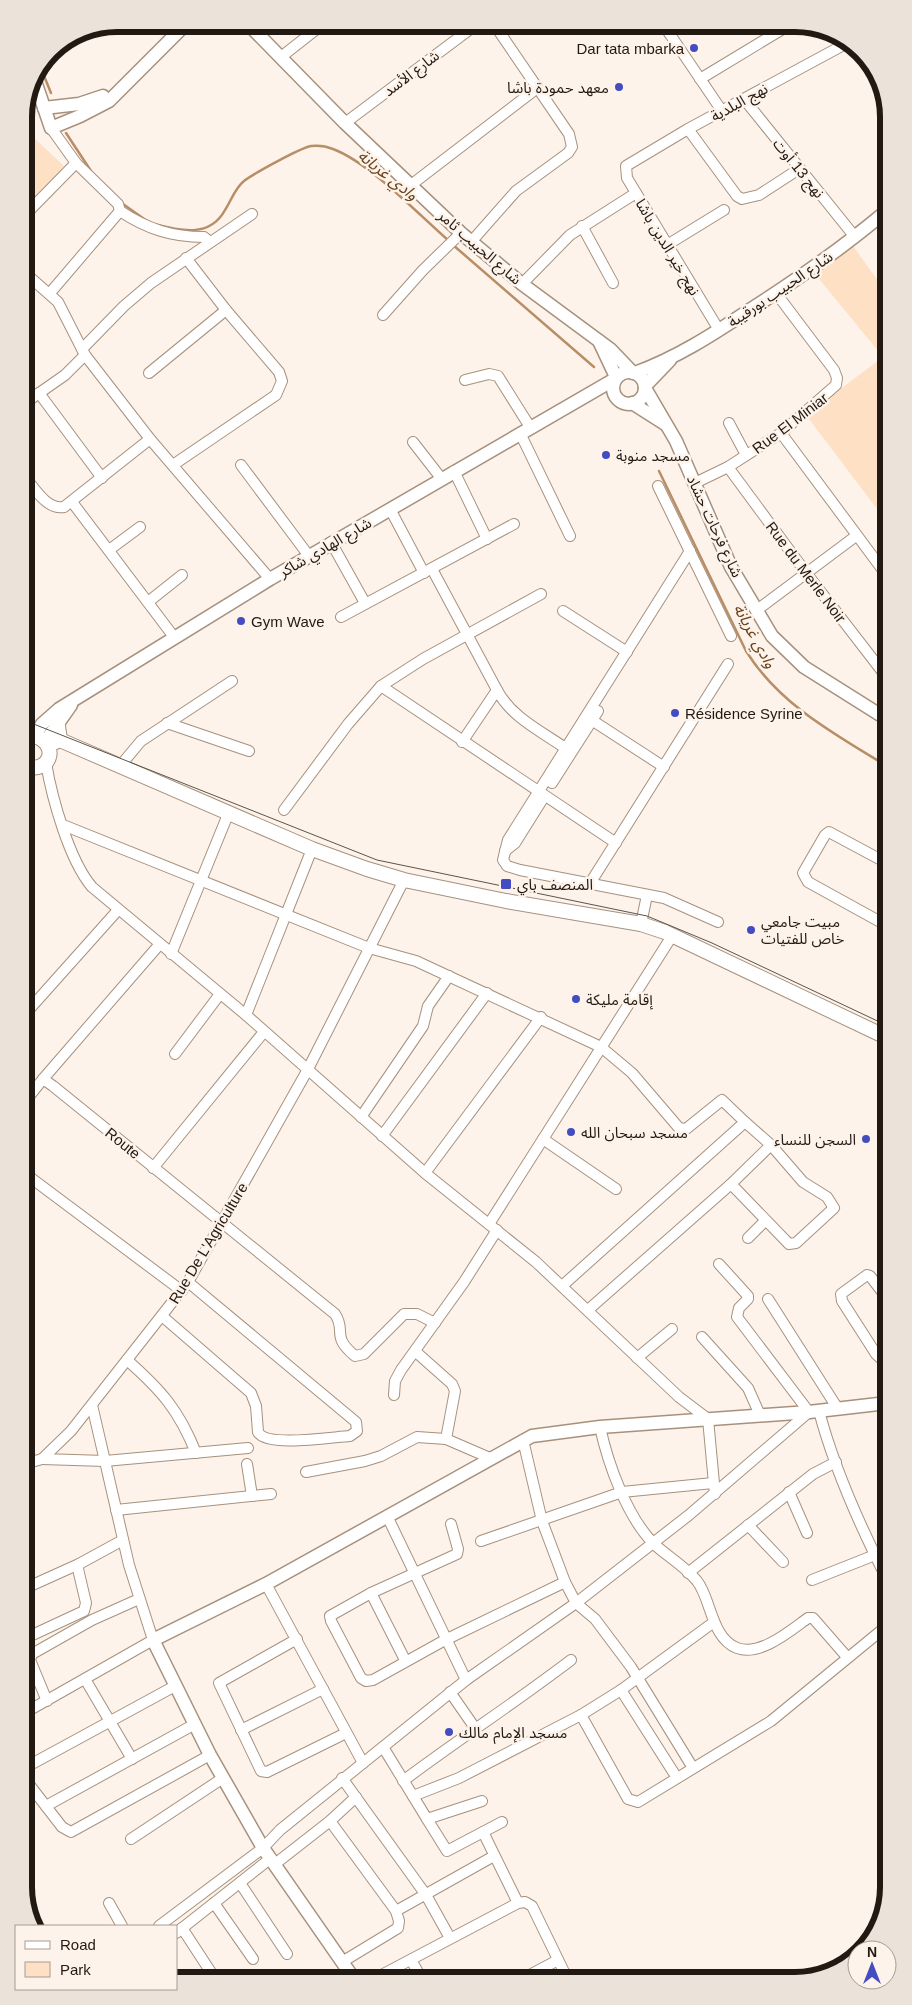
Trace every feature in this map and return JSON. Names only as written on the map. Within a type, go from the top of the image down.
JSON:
[{"type":"main road","points":[[41,738],[79,747],[312,849],[404,880],[506,902],[641,924],[672,936],[880,1034]]},
{"type":"main road","points":[[39,763],[50,752],[41,738]]},
{"type":"main road","points":[[39,763],[57,750],[79,747]]},
{"type":"street","points":[[51,128],[109,101],[178,32]]},
{"type":"street","points":[[257,32],[262,37]]},
{"type":"street","points":[[258,32],[262,37]]},
{"type":"street","points":[[281,57],[312,32]]},
{"type":"street","name":"شارع الأسد","points":[[345,123],[466,33]]},
{"type":"street","points":[[472,242],[516,191],[568,153],[572,147],[572,139],[536,89],[500,33]]},
{"type":"street","points":[[669,33],[722,111]]},
{"type":"street","points":[[700,79],[776,33]]},
{"type":"street","name":"شارع الحبيب ثامر","points":[[262,37],[345,123],[411,185],[459,235],[472,242],[522,284],[600,341],[620,357],[634,373]]},
{"type":"street","name":"نهج البلدية","points":[[629,163],[841,46]]},
{"type":"street","points":[[44,108],[93,102],[139,70]]},
{"type":"street","points":[[38,89],[51,128],[76,162],[118,204],[120,212],[156,231],[174,236],[204,237],[210,242]]},
{"type":"street","points":[[411,185],[536,89]]},
{"type":"street","name":"نهج 13 أوت","points":[[744,99],[855,237]]},
{"type":"street","points":[[688,129],[737,196],[742,199],[758,195],[799,168]]},
{"type":"street","points":[[33,207],[76,162]]},
{"type":"street","name":"نهج خير الدين باشا","points":[[629,163],[626,166],[626,176],[719,330]]},
{"type":"street","points":[[522,284],[559,244],[582,226],[636,193]]},
{"type":"street","points":[[668,246],[724,210]]},
{"type":"street","points":[[50,293],[120,212]]},
{"type":"street","points":[[33,397],[65,375],[124,306],[151,283],[252,214]]},
{"type":"street","name":"شارع الحبيب بورقيبة","points":[[634,373],[672,358],[719,330],[776,293],[855,237],[880,216]]},
{"type":"street","points":[[582,226],[613,284]]},
{"type":"street","points":[[383,315],[459,235]]},
{"type":"street","points":[[173,465],[280,391],[282,381],[279,372],[226,310],[186,258]]},
{"type":"street","points":[[33,279],[58,302],[84,352],[150,439],[270,579]]},
{"type":"street","name":"Rue El Miniar","points":[[695,483],[746,456],[780,433],[834,389],[837,378],[834,370],[776,293]]},
{"type":"street","points":[[149,373],[226,310]]},
{"type":"street","points":[[600,341],[621,401],[632,403],[665,424]]},
{"type":"street","name":"شارع الحبيب بورقيبة","points":[[645,387],[672,358]]},
{"type":"street","points":[[615,383],[623,373],[634,373],[642,378],[645,387],[641,398],[632,403]]},
{"type":"street","points":[[465,380],[489,374],[498,376],[525,430],[570,536]]},
{"type":"street","name":"شارع الهادي شاكر","points":[[41,738],[47,719],[77,697],[174,637],[441,478],[575,401],[615,383]]},
{"type":"street","name":"شارع فرحات حشاد","points":[[645,387],[695,483],[731,567],[772,636],[804,667],[880,715]]},
{"type":"street","points":[[39,393],[102,478]]},
{"type":"street","points":[[730,424],[746,456]]},
{"type":"street","points":[[780,433],[880,568]]},
{"type":"street","points":[[33,485],[52,506],[64,507],[150,439]]},
{"type":"street","points":[[414,442],[441,478]]},
{"type":"street","points":[[241,465],[309,556]]},
{"type":"street","name":"Rue du Merle Noir","points":[[728,467],[880,669]]},
{"type":"street","points":[[454,471],[487,538]]},
{"type":"street","points":[[658,486],[731,636]]},
{"type":"street","points":[[72,502],[174,637]]},
{"type":"street","points":[[390,509],[467,635],[502,699],[516,714],[569,750]]},
{"type":"street","points":[[341,616],[514,524]]},
{"type":"street","points":[[109,550],[140,527]]},
{"type":"street","points":[[757,610],[856,536]]},
{"type":"street","points":[[331,542],[365,603]]},
{"type":"street","points":[[589,719],[627,652],[692,554]]},
{"type":"street","points":[[692,554],[541,794],[515,843],[505,851],[503,860],[511,868],[678,902],[718,922]]},
{"type":"street","points":[[148,602],[182,575]]},
{"type":"street","points":[[284,810],[348,724],[380,686],[541,594]]},
{"type":"street","points":[[563,611],[627,652]]},
{"type":"street","points":[[589,884],[728,664]]},
{"type":"street","points":[[120,766],[141,740],[232,681]]},
{"type":"street","points":[[380,686],[616,843]]},
{"type":"street","points":[[462,742],[497,690]]},
{"type":"street","name":"شارع الهادي شاكر","points":[[41,738],[77,697]]},
{"type":"street","points":[[589,719],[664,766]]},
{"type":"street","points":[[167,723],[249,751]]},
{"type":"street","points":[[39,763],[48,778],[63,825],[82,873],[92,887],[246,1015],[263,1033],[425,1173],[493,1227],[562,1286],[679,1397],[708,1419],[715,1494]]},
{"type":"street","points":[[171,954],[229,812]]},
{"type":"street","points":[[63,825],[368,948],[416,962],[601,1047],[632,1073],[679,1128],[686,1128],[722,1100],[771,1146],[803,1182],[827,1197],[834,1204],[834,1208],[792,1244],[784,1240],[731,1184]]},
{"type":"street","points":[[880,859],[829,832],[825,835],[803,873],[808,882],[880,922]]},
{"type":"street","points":[[246,1015],[312,849]]},
{"type":"street","name":"Rue De L'Agriculture","points":[[42,1459],[92,1406],[185,1286],[307,1071],[404,880]]},
{"type":"street","points":[[641,924],[647,895]]},
{"type":"street","points":[[32,1006],[118,910]]},
{"type":"street","points":[[394,1395],[398,1376],[435,1323],[543,1139],[672,936]]},
{"type":"street","points":[[32,1092],[159,944]]},
{"type":"street","points":[[361,1117],[423,1026],[428,1006],[448,976]]},
{"type":"street","points":[[382,1136],[487,993]]},
{"type":"street","points":[[175,1054],[220,994]]},
{"type":"street","points":[[425,1173],[541,1018]]},
{"type":"street","points":[[153,1168],[263,1033]]},
{"type":"street","name":"Route","points":[[43,1079],[335,1314],[338,1318],[341,1343],[355,1356],[368,1351],[404,1314],[417,1314],[435,1323]]},
{"type":"street","points":[[562,1286],[746,1122]]},
{"type":"street","points":[[543,1139],[616,1189]]},
{"type":"street","points":[[588,1310],[731,1184],[771,1146]]},
{"type":"street","points":[[32,1179],[185,1286],[356,1422],[357,1431],[350,1436],[278,1441],[264,1439],[258,1432],[256,1406],[251,1393],[162,1316]]},
{"type":"street","points":[[748,1238],[765,1221]]},
{"type":"street","points":[[719,1264],[748,1296],[748,1300],[739,1308],[737,1318],[814,1412],[880,1565]]},
{"type":"street","points":[[880,1289],[870,1276],[867,1275],[841,1294],[842,1301],[880,1358]]},
{"type":"street","points":[[768,1299],[838,1409]]},
{"type":"street","points":[[637,1358],[672,1328]]},
{"type":"street","points":[[702,1337],[748,1388],[760,1415]]},
{"type":"street","points":[[416,1352],[452,1384],[454,1401],[446,1438]]},
{"type":"street","points":[[127,1360],[153,1384],[176,1411],[196,1453]]},
{"type":"street","points":[[32,1709],[153,1640],[266,1584],[388,1518],[523,1440],[544,1434],[600,1428],[814,1412],[880,1404]]},
{"type":"street","points":[[92,1406],[123,1540],[139,1599],[153,1640],[210,1755],[269,1857],[349,1972]]},
{"type":"street","points":[[210,1972],[179,1930],[240,1883],[269,1857],[280,1830],[450,1692],[576,1603],[653,1543],[814,1412]]},
{"type":"street","points":[[600,1428],[606,1453],[622,1492],[640,1526],[653,1543],[697,1580],[714,1622],[730,1644],[736,1648],[746,1650],[767,1645],[808,1618],[813,1618],[847,1657]]},
{"type":"street","points":[[306,1472],[365,1461],[380,1456],[417,1437],[446,1438],[490,1458]]},
{"type":"street","points":[[523,1440],[542,1521],[565,1582],[576,1603],[595,1619],[638,1678],[693,1768]]},
{"type":"street","points":[[32,1462],[42,1459],[105,1461],[248,1448]]},
{"type":"street","points":[[688,1573],[813,1474],[836,1462]]},
{"type":"street","points":[[247,1464],[252,1496]]},
{"type":"street","points":[[482,1541],[622,1492],[713,1483]]},
{"type":"street","points":[[789,1492],[808,1533]]},
{"type":"street","points":[[116,1510],[271,1494]]},
{"type":"street","points":[[388,1518],[445,1640],[466,1680]]},
{"type":"street","points":[[451,1524],[458,1549],[457,1554],[333,1612],[330,1620],[361,1678],[366,1681],[373,1680],[405,1660],[565,1582]]},
{"type":"street","points":[[748,1525],[783,1562]]},
{"type":"street","points":[[32,1585],[123,1540]]},
{"type":"street","points":[[812,1580],[875,1555]]},
{"type":"street","points":[[78,1564],[87,1608],[92,1620]]},
{"type":"street","points":[[266,1584],[363,1763]]},
{"type":"street","points":[[371,1593],[405,1660]]},
{"type":"street","points":[[32,1655],[92,1620],[139,1599]]},
{"type":"street","points":[[32,1635],[87,1608]]},
{"type":"street","points":[[413,1796],[459,1778],[581,1715],[621,1690],[714,1622]]},
{"type":"street","points":[[581,1715],[628,1799],[638,1802],[770,1721],[880,1631]]},
{"type":"street","points":[[297,1640],[219,1683],[264,1773],[346,1734]]},
{"type":"street","points":[[404,1781],[475,1728],[519,1700],[571,1660]]},
{"type":"street","points":[[32,1665],[46,1701]]},
{"type":"street","points":[[85,1679],[132,1759]]},
{"type":"street","points":[[32,1764],[175,1686]]},
{"type":"street","points":[[242,1730],[323,1689]]},
{"type":"street","points":[[621,1690],[677,1778]]},
{"type":"street","points":[[450,1692],[475,1728]]},
{"type":"street","points":[[46,1806],[195,1724]]},
{"type":"street","points":[[383,1747],[446,1851],[502,1822]]},
{"type":"street","points":[[32,1788],[62,1827],[71,1832],[210,1755]]},
{"type":"street","points":[[132,1839],[223,1778]]},
{"type":"street","points":[[342,1778],[426,1894],[450,1938]]},
{"type":"street","points":[[161,1925],[330,1820],[356,1797]]},
{"type":"street","points":[[427,1819],[482,1801]]},
{"type":"street","points":[[330,1820],[396,1911],[399,1921],[398,1928],[342,1962]]},
{"type":"street","points":[[483,1832],[518,1903]]},
{"type":"street","points":[[396,1911],[494,1856]]},
{"type":"street","points":[[240,1883],[287,1954]]},
{"type":"street","points":[[388,1972],[518,1903],[525,1902],[532,1906],[564,1972]]},
{"type":"street","points":[[109,1903],[121,1925]]},
{"type":"street","points":[[214,1903],[253,1959]]},
{"type":"street","points":[[411,1960],[418,1972]]},
{"type":"street","points":[[535,1972],[558,1960]]},
{"type":"green space","points":[[33,136],[64,166],[33,199]]},
{"type":"green space","points":[[853,246],[880,283],[880,353],[816,275]]},
{"type":"green space","points":[[880,359],[880,513],[806,415]]},
{"type":"waterway","points":[[44,76],[51,93]]},
{"type":"waterway","name":"وادي غريانة","points":[[66,133],[91,171]]},
{"type":"waterway","name":"وادي غريانة","points":[[154,224],[174,229],[203,229],[219,219],[244,181],[297,151],[311,146],[325,146],[347,156],[378,177],[449,241]]},
{"type":"waterway","name":"وادي غريانة","points":[[123,204],[147,221]]},
{"type":"waterway","name":"وادي غريانة","points":[[453,245],[594,367]]},
{"type":"waterway","name":"وادي غريانة","points":[[659,471],[746,651],[759,670],[774,687],[808,716],[880,762]]},
{"type":"tram line","points":[[33,724],[377,860],[647,916],[712,943],[880,1022]]},
{"type":"place","name":"Dar tata mbarka","points":[[694,48]]},
{"type":"place","name":"معهد حمودة باشا","points":[[619,87]]},
{"type":"place","name":"مسجد منوبة","points":[[606,455]]},
{"type":"place","name":"Gym Wave","points":[[241,621]]},
{"type":"place","name":"Résidence Syrine","points":[[675,713]]},
{"type":"place","name":"المنصف باي","points":[[506,884]]},
{"type":"place","name":"مبيت جامعي خاص للفتيات","points":[[751,930]]},
{"type":"place","name":"إقامة مليكة","points":[[576,999]]},
{"type":"place","name":"مسجد سبحان الله","points":[[571,1132]]},
{"type":"place","name":"السجن للنساء","points":[[866,1139]]},
{"type":"place","name":"مسجد الإمام مالك","points":[[449,1732]]}]
